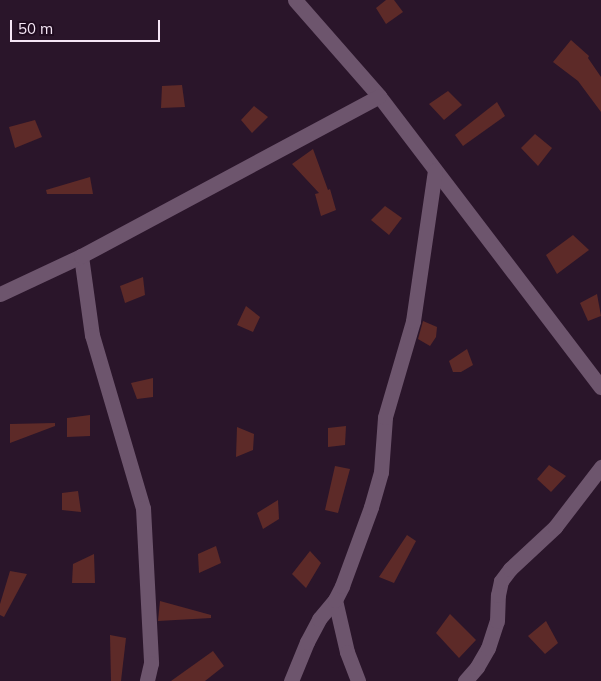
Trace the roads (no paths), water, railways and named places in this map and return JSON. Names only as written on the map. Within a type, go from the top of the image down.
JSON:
[{"type":"street","points":[[294,0],[379,96],[601,387]]},
{"type":"street","points":[[0,294],[81,256],[379,96]]},
{"type":"street","points":[[291,681],[306,642],[319,619],[335,600],[371,507],[381,472],[384,453],[385,417],[413,321],[436,171]]},
{"type":"street","points":[[81,256],[92,335],[125,455],[142,502],[151,663],[147,681]]},
{"type":"street","points":[[464,681],[477,667],[488,648],[497,621],[498,595],[501,581],[510,569],[555,527],[601,467]]},
{"type":"street","points":[[335,600],[347,652],[358,681]]}]
